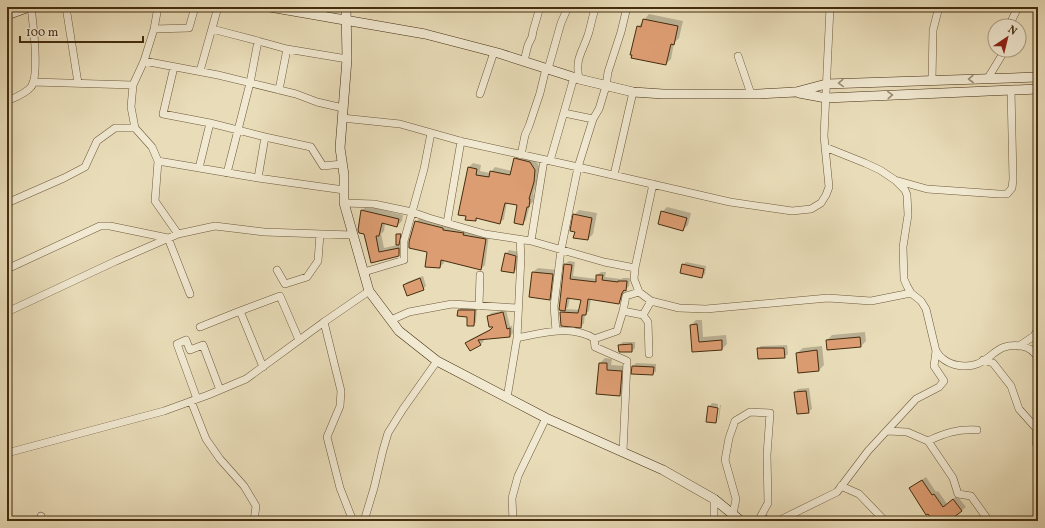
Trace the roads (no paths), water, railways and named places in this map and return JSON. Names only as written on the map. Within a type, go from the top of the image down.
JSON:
[{"type":"street","points":[[7,15],[30,7],[36,66],[32,86],[20,96],[7,101]]},
{"type":"street","points":[[66,7],[78,83]]},
{"type":"street","points":[[158,7],[154,28],[144,62],[133,85],[131,107],[135,128],[152,147],[158,161],[155,201],[178,234]]},
{"type":"street","points":[[154,28],[189,28],[195,7]]},
{"type":"street","points":[[200,71],[218,7]]},
{"type":"street","points":[[270,7],[425,34],[494,52],[576,78],[634,92],[663,94],[751,94],[796,92],[826,84],[1038,77]]},
{"type":"street","points":[[346,7],[347,59],[340,148],[344,203],[369,291],[399,331],[437,361],[546,418],[662,470],[714,499],[741,521]]},
{"type":"street","points":[[524,61],[540,7]]},
{"type":"street","points":[[521,155],[524,135],[529,126],[561,23],[568,7]]},
{"type":"street","points":[[531,241],[547,161],[576,78],[577,63],[588,36],[596,7]]},
{"type":"street","points":[[556,331],[554,306],[562,250],[578,167],[593,120],[599,109],[627,7]]},
{"type":"street","points":[[342,118],[400,124],[461,141],[730,202],[792,211],[811,209],[822,203],[829,187],[825,147],[826,84],[830,7]]},
{"type":"street","points":[[932,80],[933,30],[939,7]]},
{"type":"street","points":[[1013,18],[1018,7]]},
{"type":"street","points":[[212,28],[287,49],[347,59]]},
{"type":"street","points":[[227,173],[250,83],[258,41]]},
{"type":"street","points":[[279,90],[287,49]]},
{"type":"street","points":[[480,94],[494,52]]},
{"type":"street","points":[[738,56],[751,94]]},
{"type":"street","points":[[988,78],[1000,58]]},
{"type":"street","points":[[144,62],[200,71],[296,94],[317,102],[343,108]]},
{"type":"street","points":[[174,67],[163,114],[311,147],[323,166],[342,164]]},
{"type":"street","points":[[33,82],[133,85]]},
{"type":"street","points":[[796,92],[826,98],[1038,89]]},
{"type":"street","points":[[895,180],[927,189],[1007,194],[1012,188],[1013,179],[1011,90]]},
{"type":"street","points":[[614,175],[634,92]]},
{"type":"street","points":[[564,113],[593,120]]},
{"type":"street","points":[[199,168],[210,124]]},
{"type":"street","points":[[7,203],[85,167],[97,141],[115,128],[135,128]]},
{"type":"street","points":[[364,272],[404,260],[404,241],[423,172],[431,133]]},
{"type":"street","points":[[258,178],[265,137]]},
{"type":"street","points":[[448,223],[461,141]]},
{"type":"street","points":[[778,521],[837,492],[868,451],[916,398],[939,387],[944,381],[934,366],[936,351],[926,309],[921,300],[911,293],[904,279],[903,247],[908,214],[907,195],[905,190],[895,180],[870,165],[825,147]]},
{"type":"street","points":[[158,161],[258,178],[344,190]]},
{"type":"street","points":[[653,184],[634,279],[639,292],[651,301],[679,308],[706,309],[828,298],[871,300],[911,293]]},
{"type":"street","points":[[344,203],[374,204],[412,212],[485,234],[531,241],[635,268]]},
{"type":"street","points":[[7,269],[100,226],[110,226],[168,238]]},
{"type":"street","points":[[7,312],[178,234],[215,226],[264,232],[352,235]]},
{"type":"street","points":[[277,270],[285,284],[307,278],[318,261],[320,234]]},
{"type":"street","points":[[168,238],[190,294]]},
{"type":"street","points":[[507,398],[517,338],[521,257],[520,240]]},
{"type":"street","points":[[479,306],[480,275]]},
{"type":"street","points":[[7,453],[164,411],[246,379],[369,291]]},
{"type":"street","points":[[517,338],[556,331],[585,333],[594,338],[617,330],[626,296],[639,292]]},
{"type":"street","points":[[200,327],[280,296],[299,340]]},
{"type":"street","points":[[643,315],[651,301]]},
{"type":"street","points":[[391,320],[409,312],[452,304],[518,308]]},
{"type":"street","points":[[240,311],[263,367]]},
{"type":"street","points":[[623,311],[643,315],[648,322],[649,354]]},
{"type":"street","points":[[324,322],[341,391],[340,406],[327,437],[340,488],[353,521]]},
{"type":"street","points":[[1019,346],[1034,336],[1038,329]]},
{"type":"street","points":[[594,338],[595,347],[627,361],[623,452]]},
{"type":"street","points":[[220,390],[203,345],[190,350],[186,340],[177,344],[206,439],[220,459],[244,486],[256,506],[254,521]]},
{"type":"street","points":[[936,351],[942,358],[953,364],[965,367],[978,364],[998,349],[1012,345],[1025,347],[1035,352],[1038,358]]},
{"type":"street","points":[[984,360],[993,363],[1011,386],[1019,409],[1036,428],[1036,443],[1038,448]]},
{"type":"street","points":[[364,521],[388,433],[399,414],[437,361]]},
{"type":"street","points":[[733,514],[736,499],[725,460],[729,438],[735,421],[750,412],[770,413],[767,455],[768,502],[761,516],[768,521]]},
{"type":"street","points":[[513,521],[512,498],[518,476],[546,418]]},
{"type":"street","points":[[928,441],[943,434],[962,429],[977,430]]},
{"type":"street","points":[[888,430],[907,432],[928,441],[953,478],[958,494],[971,496],[989,521]]},
{"type":"street","points":[[841,486],[859,494],[885,521]]},
{"type":"street","points":[[714,499],[714,521]]}]
